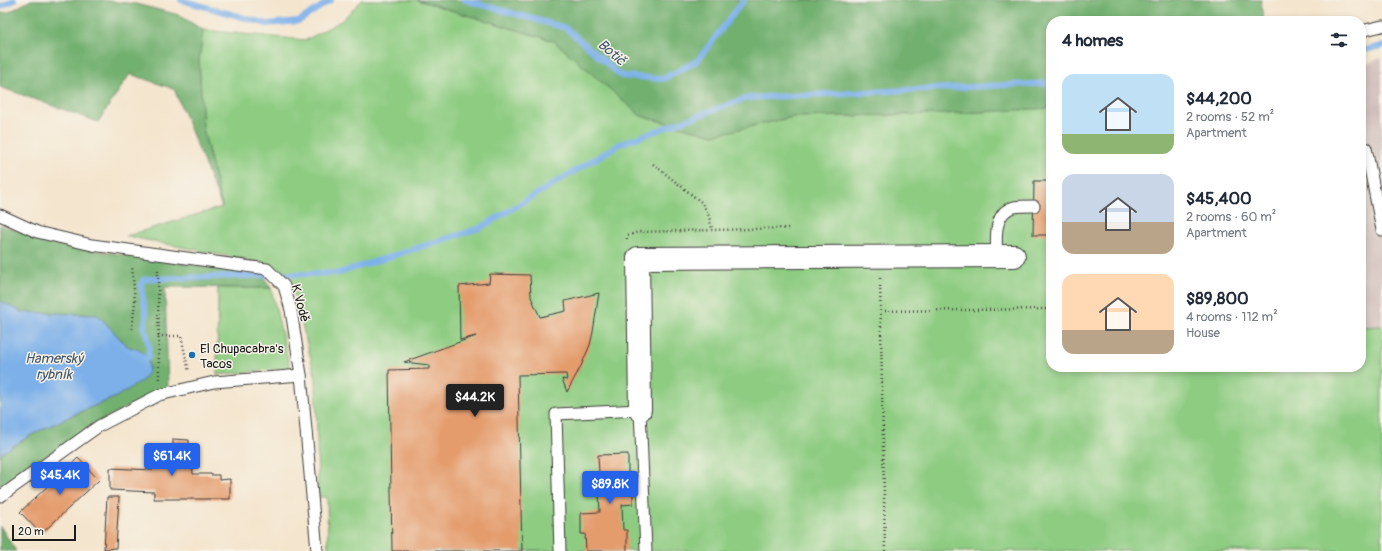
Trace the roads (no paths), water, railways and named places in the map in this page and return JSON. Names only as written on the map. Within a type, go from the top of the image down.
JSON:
[{"type":"street","points":[[640,410],[638,258],[1005,256]]},
{"type":"lane","points":[[1366,30],[1382,26]]},
{"type":"lane","points":[[1366,148],[1382,230]]},
{"type":"lane","points":[[1005,256],[997,231],[999,220],[1004,211],[1014,207],[1034,206]]},
{"type":"lane","name":"K Vodě","points":[[0,215],[37,232],[92,245],[267,269],[284,286],[291,310],[301,375],[316,551]]},
{"type":"lane","points":[[1,496],[99,426],[159,395],[214,382],[301,375]]},
{"type":"lane","points":[[560,551],[556,414],[640,410],[646,551]]},
{"type":"water","name":"Hamerský rybník","points":[[0,301],[22,312],[98,315],[127,346],[140,350],[148,358],[149,370],[143,380],[116,397],[33,434],[0,454]]},
{"type":"waterway","name":"Botič","points":[[0,7],[14,0]]},
{"type":"waterway","name":"Botič","points":[[181,0],[267,24],[299,21],[331,0]]},
{"type":"waterway","name":"Botič","points":[[465,0],[566,28],[621,76],[663,79],[697,61],[744,0]]},
{"type":"waterway","points":[[1366,50],[1382,46]]},
{"type":"waterway","points":[[140,359],[148,358],[149,348],[144,328],[146,316],[141,286],[143,280],[339,273],[480,228],[620,144],[747,98],[1046,83]]},
{"type":"place","name":"El Chupacabra's Tacos","points":[[192,355]]}]
